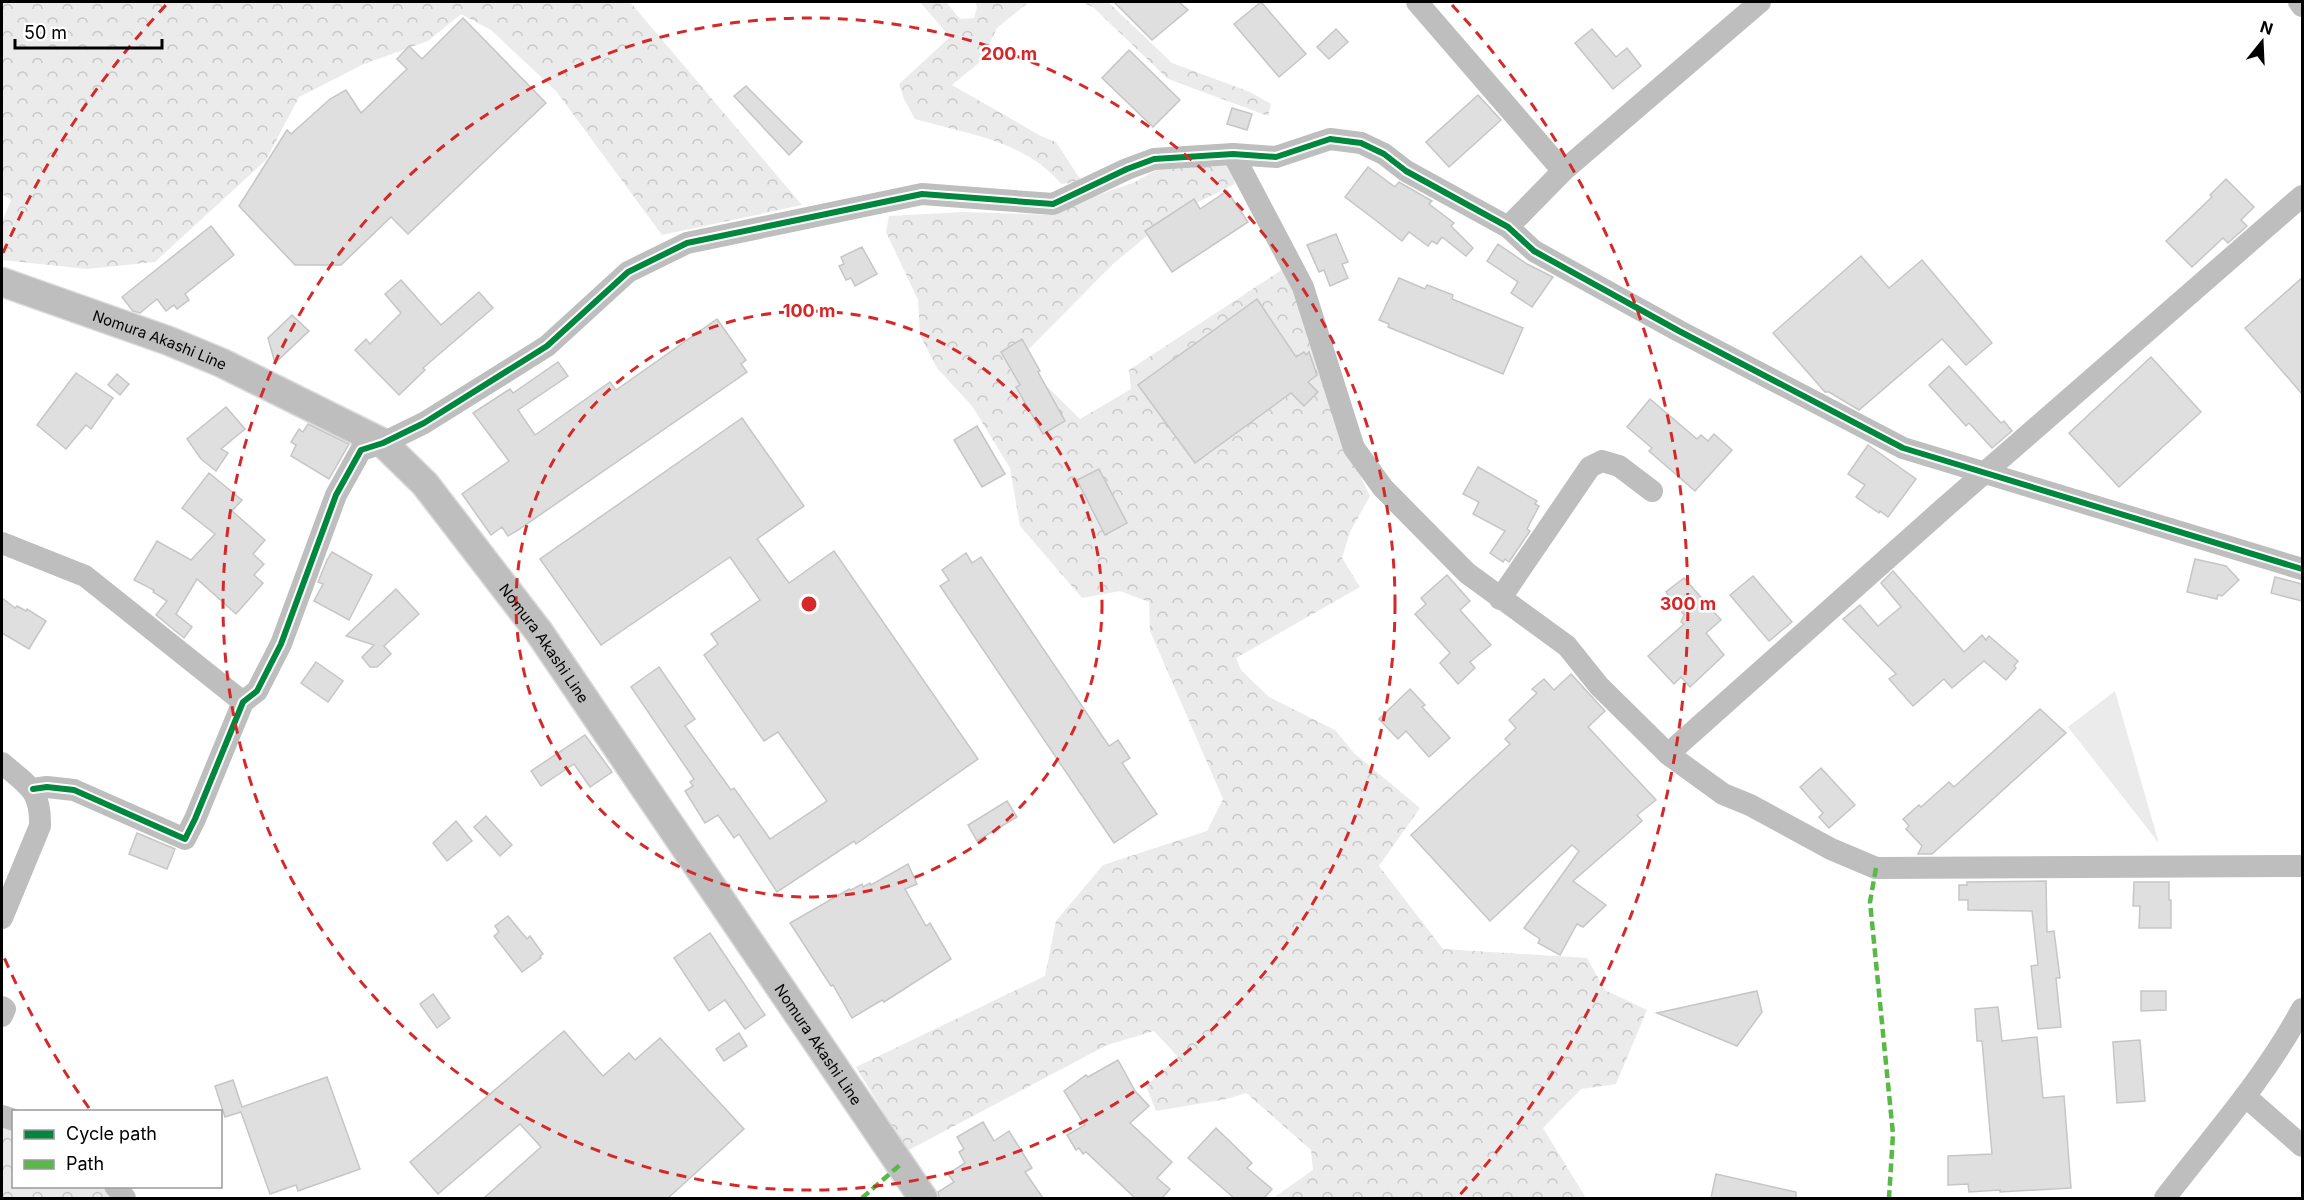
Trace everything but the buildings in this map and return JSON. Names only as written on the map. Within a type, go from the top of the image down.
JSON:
[{"type":"main road","name":"Nomura Akashi Line","points":[[2,282],[169,341],[222,363],[383,443],[425,484],[539,632],[923,1198]]},
{"type":"street","points":[[1417,2],[1563,171]]},
{"type":"street","points":[[1508,227],[1563,171],[1760,2]]},
{"type":"street","points":[[2299,2],[2302,6]]},
{"type":"street","points":[[33,789],[74,790],[185,839],[243,702],[257,691],[280,644],[336,495],[361,450],[383,443],[424,423],[547,346],[628,272],[687,243],[922,194],[1053,204],[1127,169],[1154,159],[1233,154],[1276,157],[1330,139],[1361,143],[1384,154],[1406,171],[1508,227],[1544,257],[1679,331],[1903,448],[2302,569]]},
{"type":"street","points":[[1233,154],[1303,287],[1354,448],[1383,488],[1467,573],[1567,646],[1599,686],[1668,754],[1723,794],[1750,805],[1831,849],[1876,868],[2302,866]]},
{"type":"street","points":[[1668,754],[1984,473],[2302,196]]},
{"type":"street","points":[[1500,599],[1590,467],[1602,461],[1619,466],[1652,491]]},
{"type":"street","points":[[2,543],[85,576],[243,702]]},
{"type":"street","points":[[2,763],[33,789],[40,813],[40,826],[2,918]]},
{"type":"street","points":[[2,1006],[5,1009],[2,1016]]},
{"type":"street","points":[[2165,1198],[2245,1096],[2291,1030],[2302,1010]]},
{"type":"street","points":[[2245,1096],[2302,1146]]},
{"type":"green space","points":[[2,2],[630,2],[802,205],[662,235],[556,91],[491,30],[461,14],[428,41],[364,64],[299,97],[266,160],[155,262],[87,269],[2,260],[2,222],[11,200],[2,194]]},
{"type":"green space","points":[[920,2],[946,2],[960,19],[974,18],[977,7],[975,2],[1029,2],[997,28],[981,61],[952,85],[1041,136],[1056,142],[1082,182],[1061,184],[1047,169],[1013,148],[974,134],[915,119],[899,84],[950,37]]},
{"type":"green space","points":[[1081,2],[1108,2],[1172,63],[1250,92],[1271,104],[1268,116],[1168,79],[1093,7]]},
{"type":"green space","points":[[1230,158],[1235,184],[1172,215],[1113,264],[1019,359],[1080,419],[1131,389],[1129,370],[1283,269],[1296,287],[1341,436],[1370,496],[1350,532],[1342,558],[1360,587],[1236,658],[1241,670],[1269,697],[1335,730],[1354,753],[1420,808],[1379,866],[1443,949],[1587,958],[1605,990],[1647,1010],[1616,1084],[1581,1089],[1543,1128],[1586,1198],[1273,1198],[1313,1170],[1311,1150],[1246,1093],[1227,1099],[1156,1111],[1146,1086],[1178,1057],[1154,1031],[1107,1045],[907,1151],[856,1067],[1045,976],[1056,921],[1103,865],[1207,831],[1223,799],[1150,631],[1149,602],[1120,591],[1082,598],[1020,526],[1010,468],[972,406],[937,368],[920,335],[918,300],[886,232],[889,216],[964,212],[1056,215],[1074,203],[1133,183],[1169,163]]},
{"type":"green space","points":[[2115,691],[2158,840],[2158,842],[2068,727]]},
{"type":"green space","points":[[2,1121],[12,1124],[12,1188],[103,1188],[112,1198],[2,1198]]},
{"type":"marked path","points":[[1876,868],[1870,902],[1893,1134],[1889,1198]]},
{"type":"marked path","points":[[862,1198],[901,1164]]},
{"type":"cycle path","points":[[33,789],[47,787],[74,790],[185,839],[243,702],[257,691],[281,644],[336,495],[361,450],[383,443],[424,423],[547,346],[628,272],[687,243],[922,194],[1053,204],[1127,169],[1154,159],[1233,154],[1276,157],[1330,139],[1361,143],[1384,154],[1406,171],[1508,227],[1534,251],[1679,331],[1903,448],[2302,569]]}]
